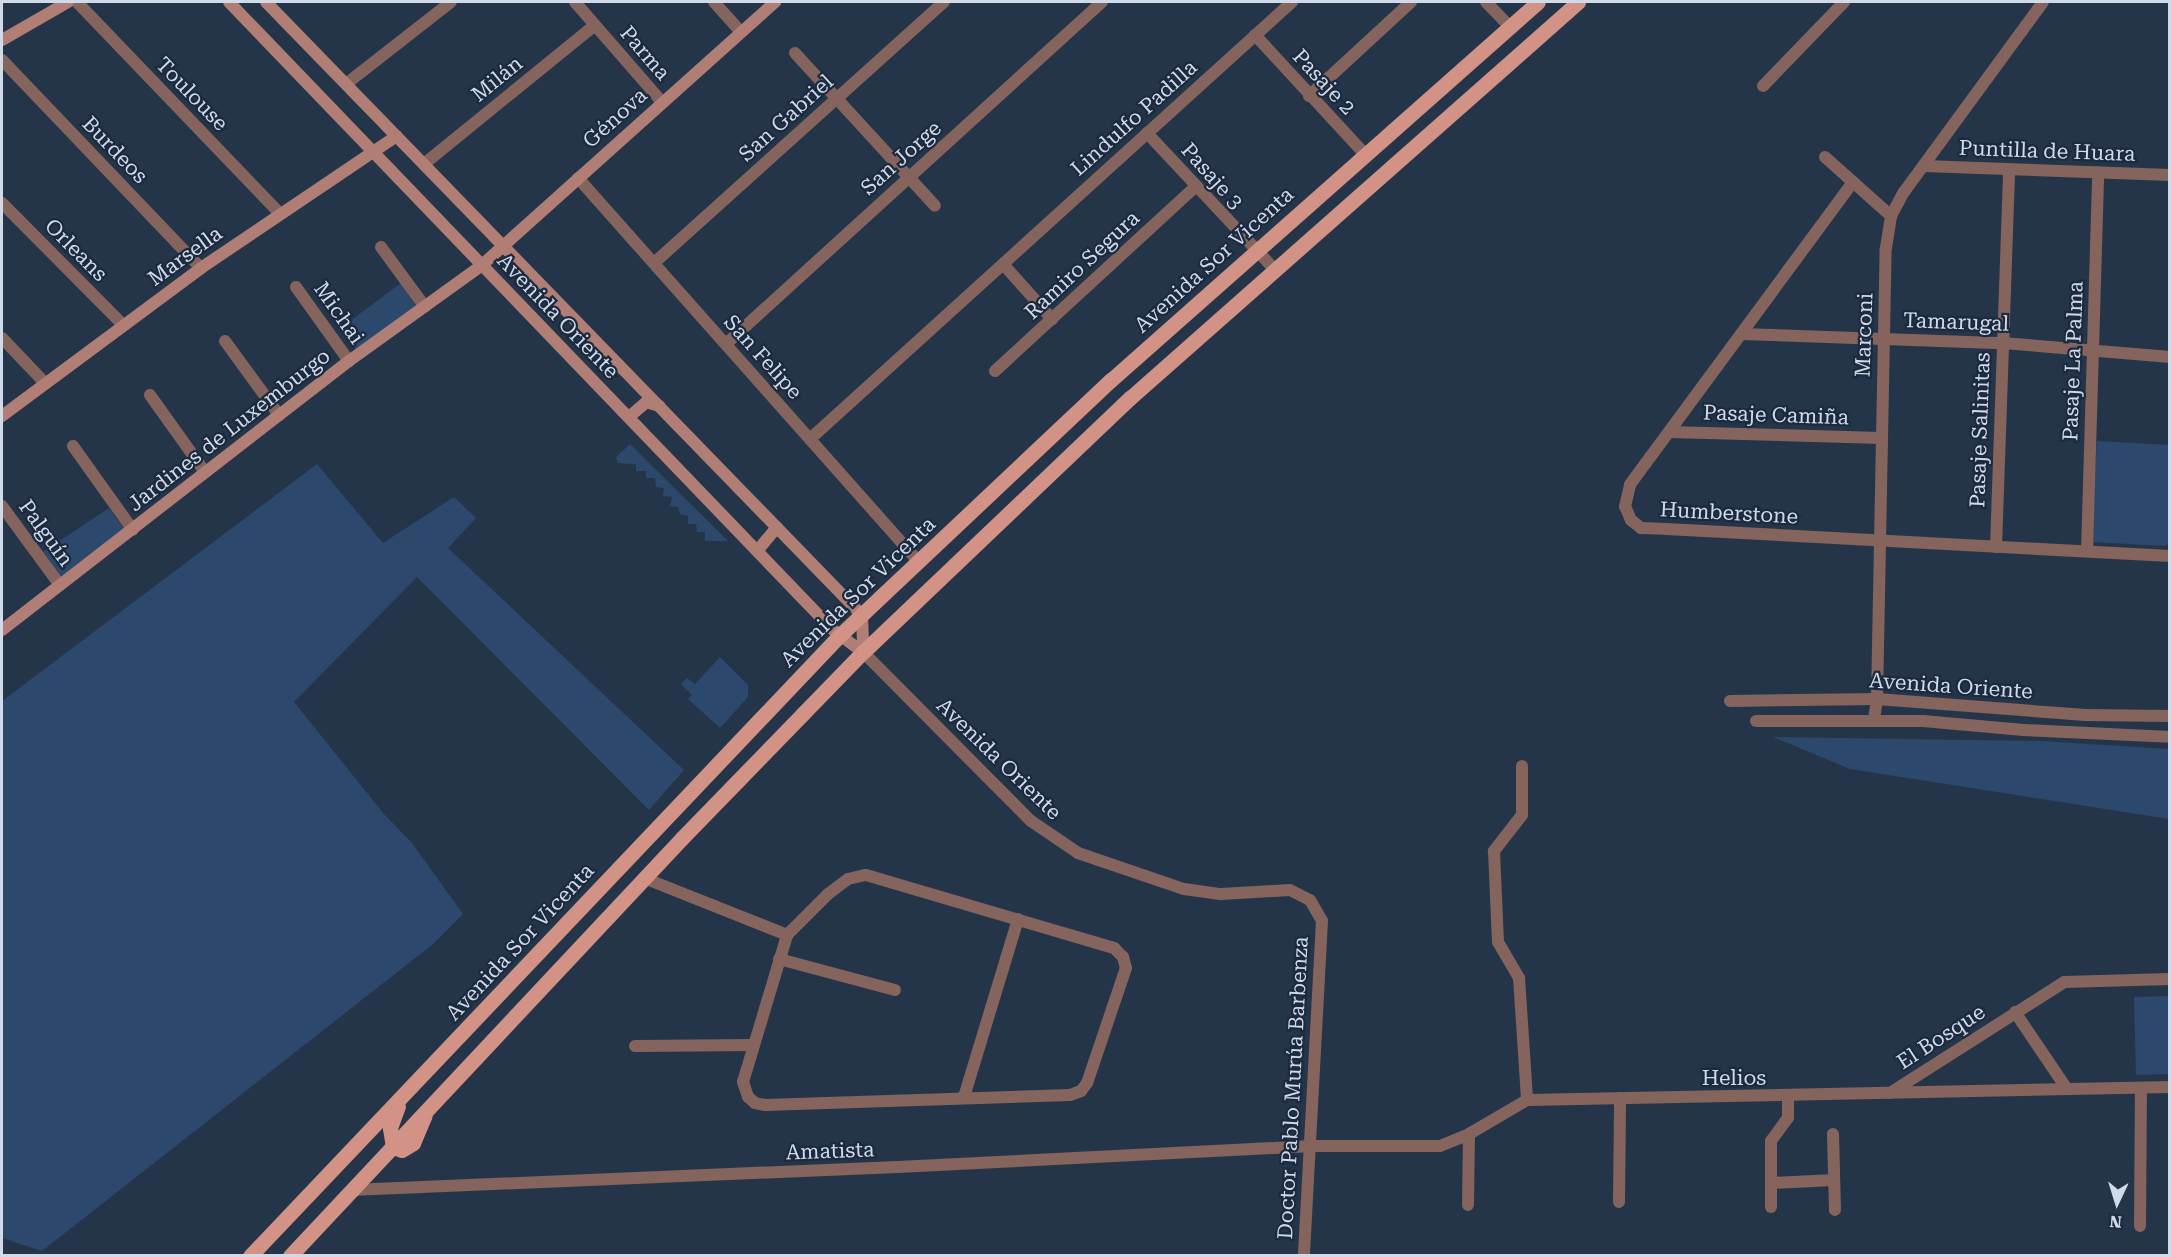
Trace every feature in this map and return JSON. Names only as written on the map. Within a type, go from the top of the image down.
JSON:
[{"type":"main road","points":[[2,40],[68,2]]},
{"type":"main road","name":"Avenida Oriente","points":[[229,2],[839,636],[863,652]]},
{"type":"main road","name":"Avenida Oriente","points":[[266,2],[862,615]]},
{"type":"main road","name":"Génova","points":[[482,265],[775,2]]},
{"type":"main road","name":"Avenida Sor Vicenta","points":[[250,1256],[839,636],[1105,386],[1538,2]]},
{"type":"main road","points":[[290,1256],[661,860],[863,652],[1130,398],[1578,2]]},
{"type":"main road","name":"Marsella","points":[[2,416],[201,268],[279,213],[375,153],[397,136]]},
{"type":"main road","name":"Jardines de Luxemburgo","points":[[2,630],[349,361],[482,265]]},
{"type":"main road","points":[[629,417],[646,402],[659,406]]},
{"type":"main road","points":[[757,551],[777,527]]},
{"type":"main road","points":[[862,615],[863,652]]},
{"type":"main road","points":[[657,828],[663,842],[661,860]]},
{"type":"main road","points":[[393,1147],[390,1128],[399,1101]]},
{"type":"street","name":"Toulouse","points":[[76,2],[279,213]]},
{"type":"street","points":[[346,84],[436,6],[451,2]]},
{"type":"street","name":"Parma","points":[[575,2],[662,102]]},
{"type":"street","points":[[714,2],[741,32]]},
{"type":"street","name":"San Gabriel","points":[[654,263],[944,2]]},
{"type":"street","name":"San Jorge","points":[[726,344],[1102,2]]},
{"type":"street","name":"Lindulfo Padilla","points":[[810,439],[1292,2]]},
{"type":"street","points":[[1309,96],[1411,2]]},
{"type":"street","points":[[1486,2],[1510,27]]},
{"type":"street","points":[[1763,86],[1844,2]]},
{"type":"street","name":"Marconi","points":[[1874,719],[1877,699],[1886,248],[1891,216],[1904,192],[2043,2]]},
{"type":"street","name":"Milán","points":[[424,164],[595,25]]},
{"type":"street","name":"Pasaje 2","points":[[1255,35],[1365,154]]},
{"type":"street","points":[[795,53],[934,206]]},
{"type":"street","name":"Burdeos","points":[[2,60],[201,268]]},
{"type":"street","name":"Pasaje 3","points":[[1147,133],[1275,270]]},
{"type":"street","points":[[1825,157],[1891,216]]},
{"type":"street","name":"Puntilla de Huara","points":[[1924,166],[2169,175]]},
{"type":"street","name":"Pasaje Salinitas","points":[[1996,547],[2009,170]]},
{"type":"street","name":"Pasaje La Palma","points":[[2087,551],[2098,172]]},
{"type":"street","name":"San Felipe","points":[[578,178],[918,561]]},
{"type":"street","name":"Humberstone","points":[[1853,182],[1626,492],[1627,513],[1641,528],[2169,556]]},
{"type":"street","name":"Ramiro Segura","points":[[995,371],[1195,187]]},
{"type":"street","name":"Orleans","points":[[2,203],[123,325]]},
{"type":"street","points":[[381,247],[424,307]]},
{"type":"street","points":[[1002,264],[1052,319]]},
{"type":"street","name":"Michai","points":[[296,287],[349,361]]},
{"type":"street","name":"Tamarugal","points":[[1741,334],[2003,343],[2169,357]]},
{"type":"street","points":[[2,338],[45,383]]},
{"type":"street","points":[[225,341],[279,415]]},
{"type":"street","points":[[150,395],[205,472]]},
{"type":"street","name":"Pasaje Camiña","points":[[1669,432],[1881,438]]},
{"type":"street","points":[[73,446],[133,530]]},
{"type":"street","name":"Palguín","points":[[2,506],[59,584]]},
{"type":"street","name":"Avenida Oriente","points":[[863,652],[1031,821],[1078,853],[1184,889],[1205,893],[1236,894],[1277,890],[1301,894]]},
{"type":"street","name":"Avenida Oriente","points":[[1730,701],[1877,699],[2085,715],[2169,716]]},
{"type":"street","name":"Avenida Oriente","points":[[1756,721],[1874,719],[2169,737]]},
{"type":"street","points":[[1522,766],[1522,815],[1494,851],[1498,942],[1519,978],[1527,1100]]},
{"type":"street","points":[[866,875],[1114,948],[1123,957],[1126,968],[1087,1083],[1081,1092],[1070,1095],[760,1105],[748,1097],[743,1087],[753,1044],[787,934],[828,894],[848,879],[866,875]]},
{"type":"street","points":[[644,878],[787,934]]},
{"type":"street","name":"Doctor Pablo Murúa Barbenza","points":[[1301,894],[1310,900],[1322,921],[1304,1256]]},
{"type":"street","points":[[964,1097],[1018,919]]},
{"type":"street","points":[[779,959],[895,990]]},
{"type":"street","name":"El Bosque","points":[[1889,1094],[2064,982],[2169,979]]},
{"type":"street","name":"El Bosque","points":[[2014,1012],[2067,1089]]},
{"type":"street","points":[[635,1046],[753,1044]]},
{"type":"street","points":[[2140,1226],[2141,1088]]},
{"type":"street","name":"Helios","points":[[1311,1146],[1440,1146],[1469,1134],[1527,1100],[1788,1097],[2169,1088]]},
{"type":"street","points":[[1771,1207],[1771,1141],[1788,1118],[1788,1097]]},
{"type":"street","points":[[1619,1202],[1620,1098]]},
{"type":"street","points":[[1468,1206],[1469,1134]]},
{"type":"street","points":[[1833,1134],[1835,1210]]},
{"type":"street","name":"Amatista","points":[[351,1190],[886,1168],[1311,1146]]},
{"type":"street","points":[[1771,1183],[1834,1180]]},
{"type":"shaded area","points":[[401,283],[417,307],[359,355],[341,328]]},
{"type":"shaded area","points":[[2097,441],[2169,445],[2169,542],[2166,546],[2091,542]]},
{"type":"shaded area","points":[[630,444],[728,541],[705,541],[705,532],[697,532],[696,524],[688,524],[688,516],[680,514],[678,507],[670,506],[672,497],[663,496],[664,488],[656,487],[655,478],[646,478],[646,471],[636,471],[636,464],[618,463],[616,457]]},
{"type":"shaded area","points":[[317,464],[383,543],[454,497],[476,518],[448,548],[684,770],[649,810],[417,577],[294,702],[384,814],[412,843],[463,914],[433,944],[42,1251],[2,1238],[2,701]]},
{"type":"shaded area","points":[[109,508],[125,530],[61,578],[43,552]]},
{"type":"shaded area","points":[[720,657],[748,685],[748,697],[720,728],[688,699],[692,695],[681,684],[687,678],[695,684]]},
{"type":"shaded area","points":[[1773,737],[2041,741],[2169,749],[2169,819],[1850,769]]},
{"type":"shaded area","points":[[2169,996],[2169,1074],[2136,1075],[2134,997]]}]
